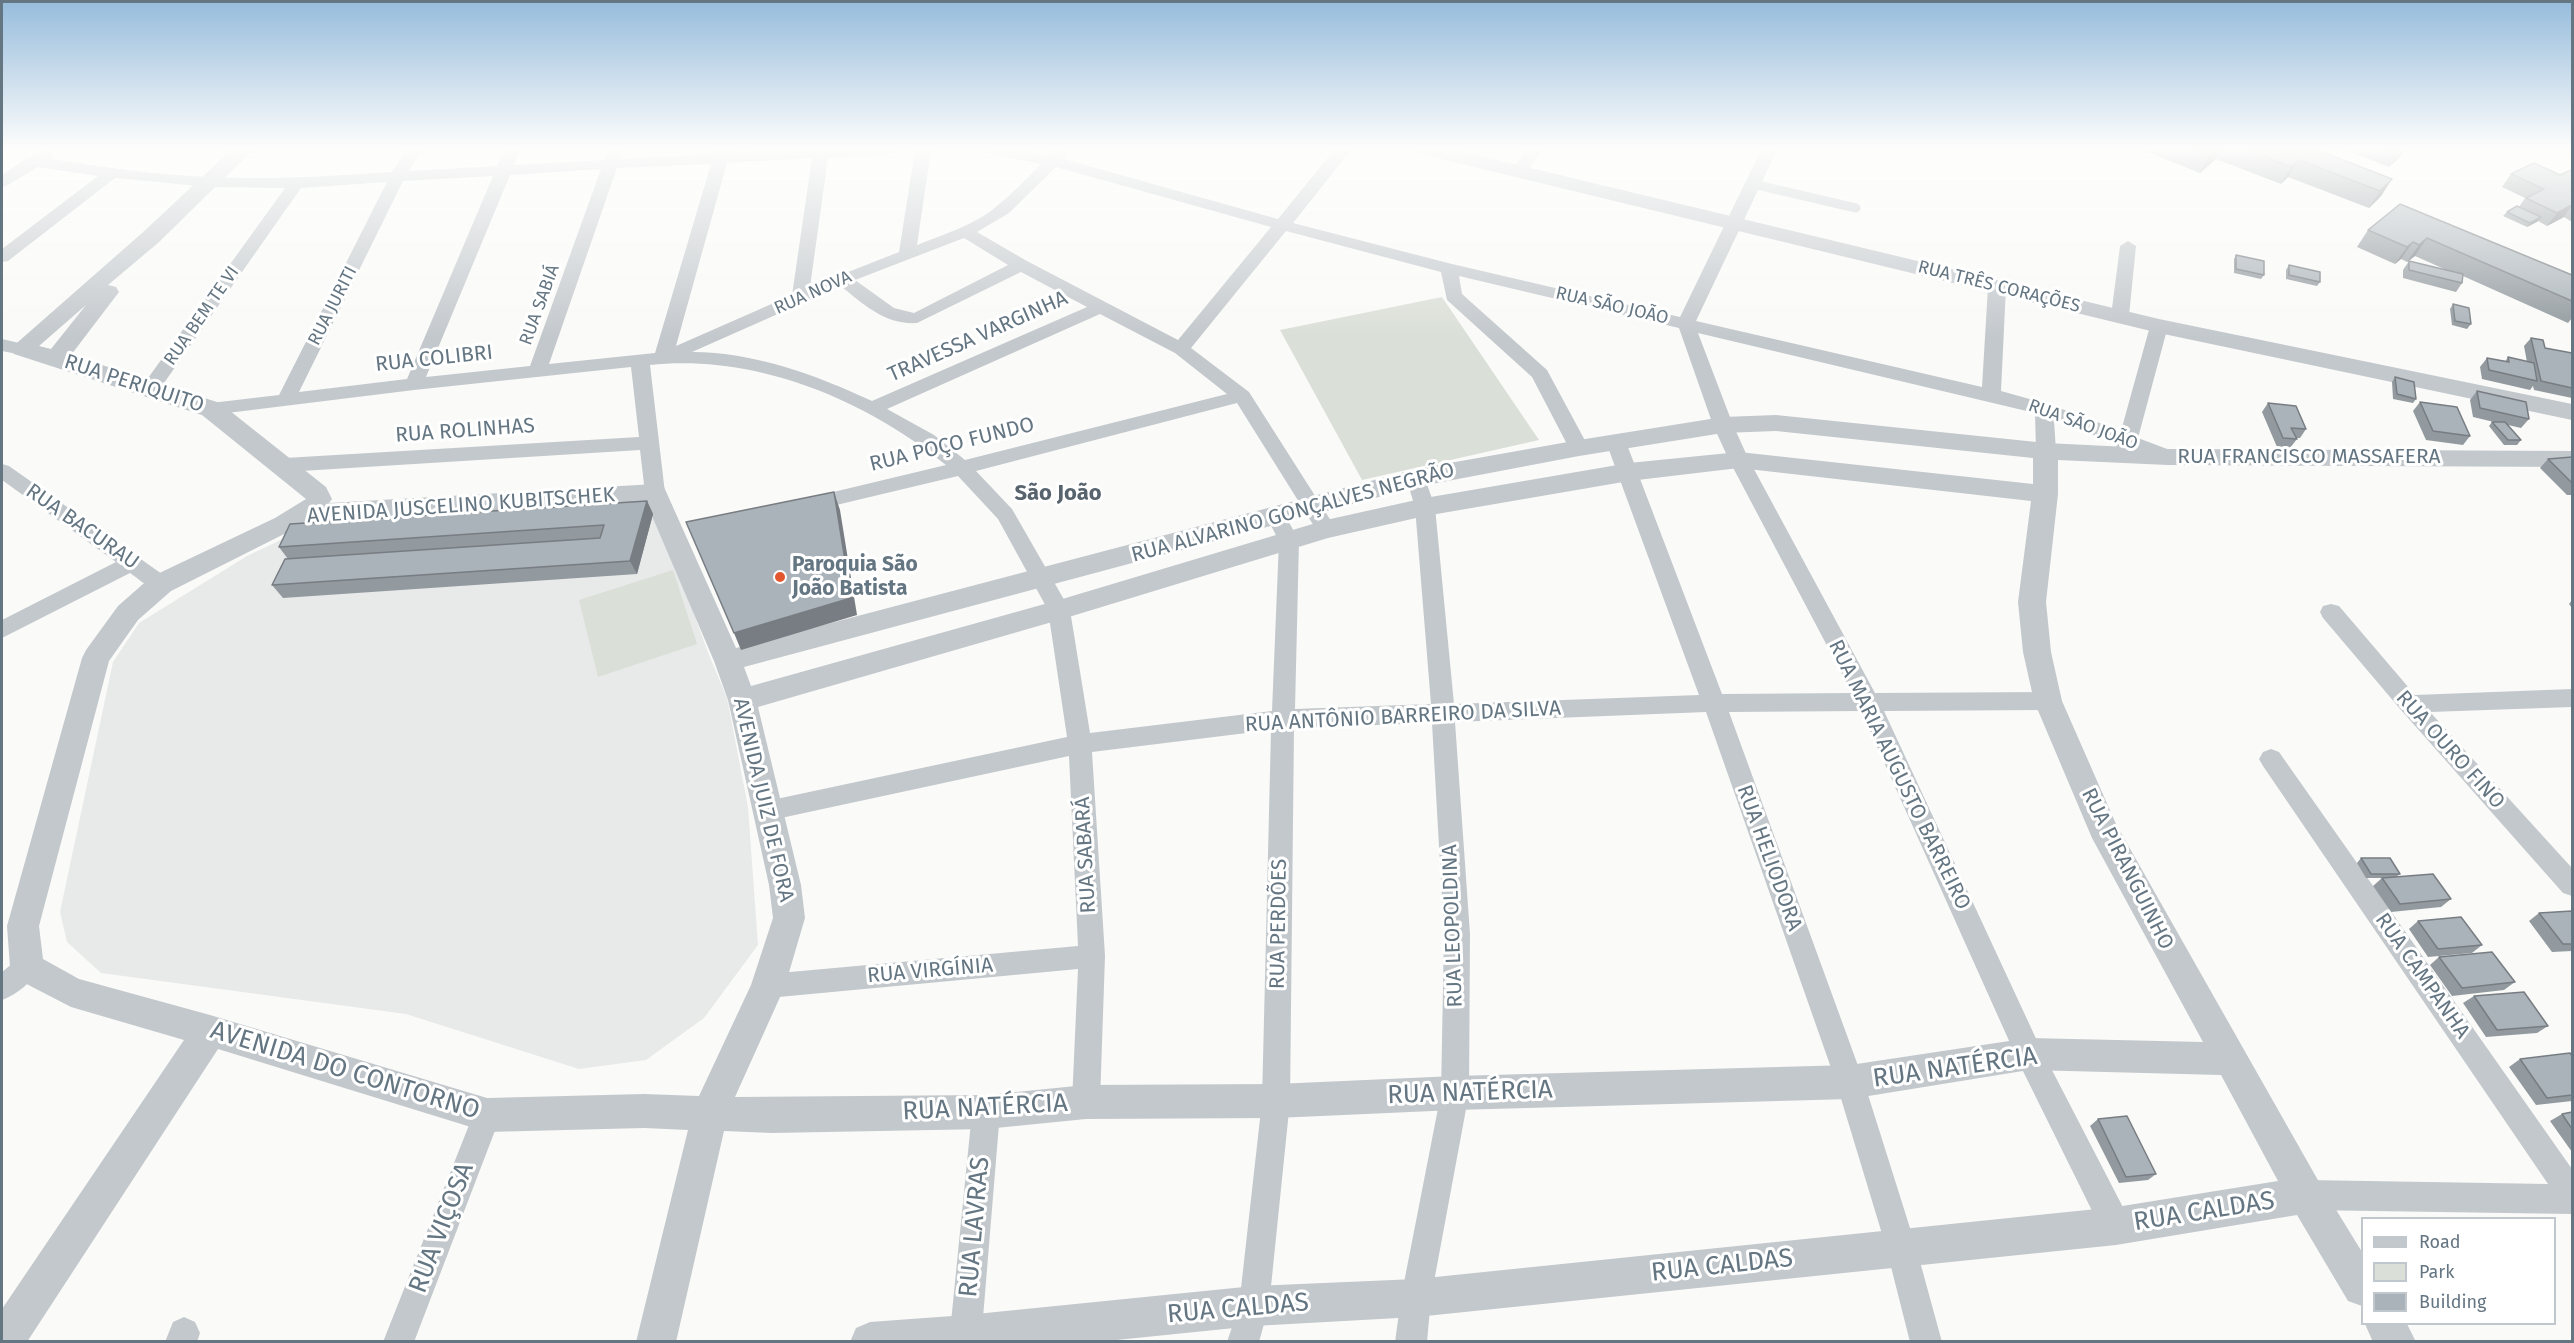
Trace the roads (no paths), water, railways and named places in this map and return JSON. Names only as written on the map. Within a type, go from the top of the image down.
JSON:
[{"type":"street","points":[[2,257],[60,213]]},
{"type":"street","points":[[12,347],[150,238],[176,213]]},
{"type":"street","name":"RUA BEM TE VI","points":[[150,389],[275,213]]},
{"type":"street","name":"RUA JURITI","points":[[286,399],[380,213]]},
{"type":"street","points":[[414,384],[486,213]]},
{"type":"street","name":"RUA SABIÁ","points":[[537,371],[593,213]]},
{"type":"street","points":[[663,358],[705,213]]},
{"type":"street","points":[[800,298],[812,213]]},
{"type":"street","points":[[907,253],[913,213]]},
{"type":"street","name":"RUA NOVA","points":[[663,358],[843,279],[964,232],[999,213]]},
{"type":"street","name":"RUA SÃO JOÃO","points":[[1240,213],[1449,269],[2044,409],[2126,447]]},
{"type":"street","points":[[1181,349],[1290,213]]},
{"type":"street","name":"RUA TRÊS CORAÇÕES","points":[[1695,213],[2159,326],[2572,412]]},
{"type":"street","points":[[1686,323],[1739,213]]},
{"type":"street","points":[[964,232],[1021,265],[1181,349],[1242,396],[1326,530]]},
{"type":"street","points":[[56,358],[150,238]]},
{"type":"street","points":[[2120,316],[2128,246]]},
{"type":"street","points":[[843,279],[895,317],[909,319],[917,318],[1021,265]]},
{"type":"street","points":[[1449,269],[1453,296],[1540,374],[1579,448]]},
{"type":"street","points":[[1991,395],[1997,287]]},
{"type":"street","name":"TRAVESSA VARGINHA","points":[[872,408],[1101,307]]},
{"type":"street","name":"RUA MARIA AUGUSTO BARREIRO","points":[[1686,323],[1723,425],[1739,460],[1868,702],[2029,1054],[2116,1226]]},
{"type":"street","points":[[2126,447],[2159,326]]},
{"type":"street","name":"RUA PERIQUITO","points":[[12,347],[56,358],[211,409],[285,465],[317,493],[319,499],[315,506],[302,514]]},
{"type":"street","name":"RUA COLIBRI","points":[[211,409],[414,384],[663,358]]},
{"type":"street","name":"RUA SABARÁ","points":[[663,358],[704,358],[760,366],[827,387],[872,408],[927,440],[962,468],[1005,514],[1043,579],[1059,610],[1080,744],[1092,956],[1086,1102]]},
{"type":"street","name":"AVENIDA JUIZ DE FORA","points":[[640,362],[655,493],[685,535],[742,700],[785,885],[789,918],[768,986],[710,1112],[700,1146],[656,1341]]},
{"type":"street","name":"RUA POÇO FUNDO","points":[[789,510],[1242,396]]},
{"type":"street","name":"RUA PIRANGUINHO","points":[[2044,409],[2045,494],[2032,602],[2037,652],[2048,701],[2103,829],[2229,1059],[2306,1195],[2361,1285]]},
{"type":"street","name":"RUA ALVARINO GONÇALVES NEGRÃO","points":[[728,661],[1416,478],[1579,448],[1723,425],[1776,423],[2046,452]]},
{"type":"street","name":"RUA HELIODORA","points":[[1616,442],[1714,703],[1850,1082],[1901,1247],[1926,1341]]},
{"type":"street","name":"RUA ROLINHAS","points":[[285,465],[649,443]]},
{"type":"street","name":"RUA FRANCISCO MASSAFERA","points":[[2046,452],[2126,447],[2168,457],[2572,459]]},
{"type":"street","name":"RUA ALVARINO GONÇALVES NEGRÃO","points":[[742,700],[1059,610],[1326,530],[1425,507],[1629,472],[1739,460],[2045,494]]},
{"type":"street","name":"RUA BACURAU","points":[[2,471],[161,584]]},
{"type":"street","name":"RUA LEOPOLDINA","points":[[1411,1341],[1416,1298],[1455,1093],[1457,934],[1443,714],[1425,507],[1416,478]]},
{"type":"street","name":"AVENIDA JUSCELINO KUBITSCHEK","points":[[14,977],[23,926],[96,658],[128,613],[161,584],[302,514],[655,493]]},
{"type":"street","points":[[1276,516],[1289,541]]},
{"type":"street","name":"RUA PERDÕES","points":[[1243,1341],[1254,1306],[1276,1101],[1282,719],[1289,541]]},
{"type":"street","points":[[2,630],[132,563]]},
{"type":"street","name":"RUA OURO FINO","points":[[2331,612],[2409,704],[2572,885]]},
{"type":"street","points":[[2409,704],[2572,698]]},
{"type":"street","name":"RUA ANTÔNIO BARREIRO DA SILVA","points":[[767,811],[1080,744],[1282,719],[1714,703],[2048,701]]},
{"type":"street","name":"RUA CAMPANHA","points":[[2271,759],[2572,1193]]},
{"type":"street","name":"RUA VIRGÍNIA","points":[[768,986],[1092,956]]},
{"type":"street","name":"AVENIDA DO CONTORNO","points":[[14,977],[210,1031],[487,1115],[644,1111],[710,1112]]},
{"type":"street","points":[[3,1341],[210,1031]]},
{"type":"street","name":"RUA NATÉRCIA","points":[[710,1112],[772,1116],[986,1112],[1086,1102],[1276,1101],[1455,1093],[1850,1082],[2029,1054],[2229,1059]]},
{"type":"street","name":"RUA LAVRAS","points":[[965,1338],[986,1112]]},
{"type":"street","name":"RUA VIÇOSA","points":[[398,1341],[487,1115]]},
{"type":"street","name":"RUA CALDAS","points":[[870,1341],[965,1338],[1254,1306],[1416,1298],[2116,1226],[2306,1195],[2572,1199]]},
{"type":"street","points":[[2386,1325],[2396,1341]]},
{"type":"place","name":"Paroquia São João Batista","points":[[780,577]]},
{"type":"district","name":"São João","points":[[1058,494]]}]
